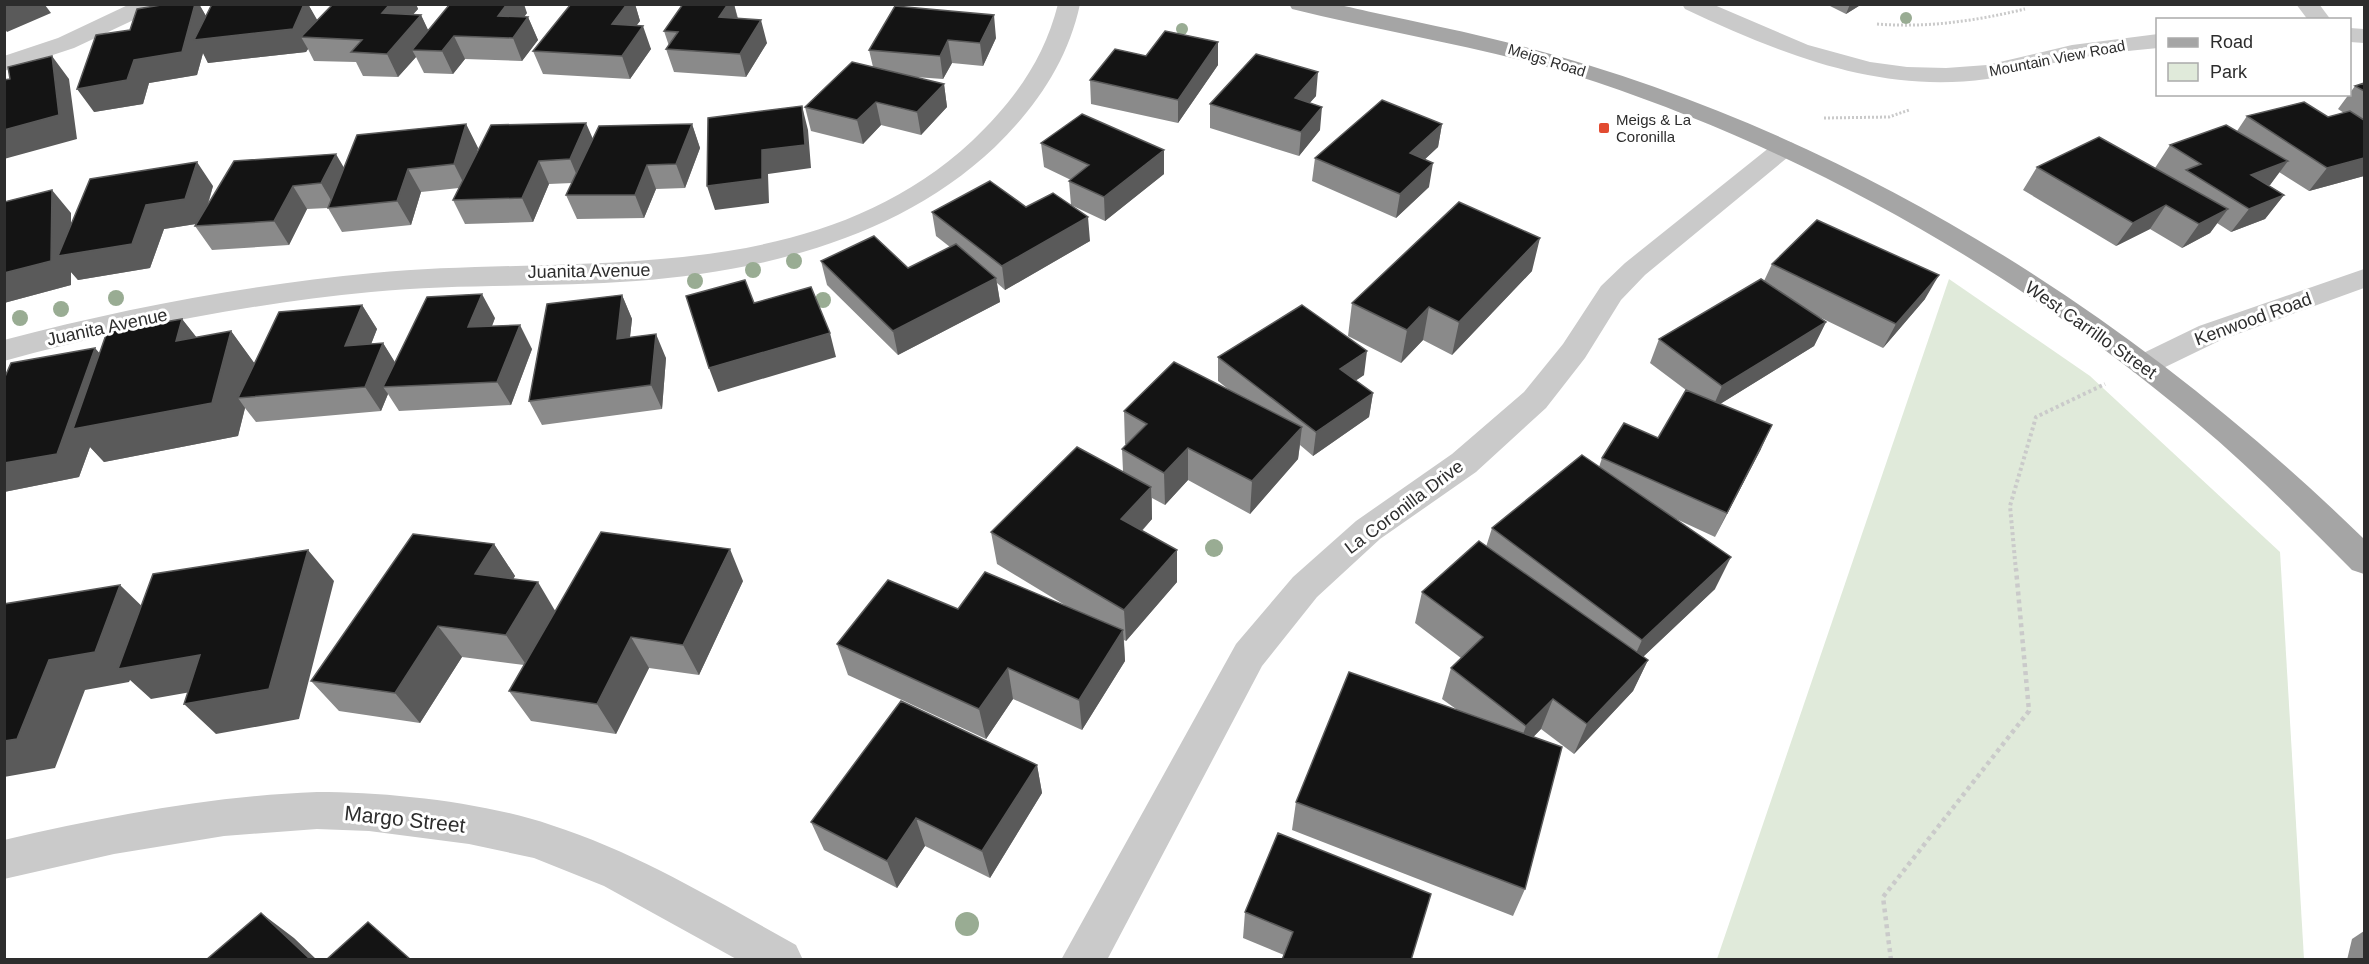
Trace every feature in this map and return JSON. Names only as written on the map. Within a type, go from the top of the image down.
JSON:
[{"type":"main road","name":"Meigs Road","points":[[1300,4],[1439,32],[1551,60],[1643,90],[1784,148]]},
{"type":"main road","name":"West Carrillo Street","points":[[1784,148],[1896,206],[1990,261],[2044,294],[2144,365],[2240,443],[2364,560]]},
{"type":"street","points":[[4,64],[66,43],[150,4]]},
{"type":"street","name":"Juanita Avenue","points":[[4,351],[166,313],[296,291],[433,277],[501,273],[631,272],[750,256],[807,241],[860,222],[907,199],[948,175],[980,150],[1022,104],[1051,60],[1069,4]]},
{"type":"street","name":"Mountain View Road","points":[[1693,4],[1773,42],[1854,69],[1905,74],[1956,75],[1987,72],[2072,52],[2156,40]]},
{"type":"street","points":[[2307,4],[2318,18]]},
{"type":"street","name":"La Coronilla Drive","points":[[1083,960],[1249,655],[1305,587],[1368,530],[1464,463],[1534,400],[1574,351],[1611,293],[1635,269],[1784,148]]},
{"type":"street","name":"Kenwood Road","points":[[2144,365],[2210,333],[2364,278]]},
{"type":"street","name":"Margo Street","points":[[4,860],[112,834],[197,820],[301,810],[381,814],[450,822],[562,847],[675,901],[781,960]]},
{"type":"path","points":[[1877,24],[1910,28],[1953,26],[2025,9]]},
{"type":"path","points":[[1824,118],[1889,117],[1911,109]]},
{"type":"path","points":[[1891,960],[1883,897],[2029,711],[2010,506],[2036,417],[2111,381]]},
{"type":"green space","points":[[1949,279],[2090,376],[2280,552],[2304,959],[1717,959]]},
{"type":"building","points":[[167,4],[195,4],[182,52],[134,60],[127,80],[77,89],[96,35],[130,30],[137,9]]},
{"type":"building","points":[[212,4],[304,4],[293,29],[194,40]]},
{"type":"building","points":[[333,4],[390,4],[382,13],[421,15],[387,54],[351,52],[362,40],[301,37]]},
{"type":"building","points":[[450,4],[507,4],[498,16],[528,17],[513,38],[454,36],[442,51],[412,50]]},
{"type":"building","points":[[571,4],[627,4],[612,24],[643,26],[622,56],[533,51]]},
{"type":"building","points":[[683,4],[728,4],[719,17],[761,20],[740,54],[666,49],[678,32],[664,31]]},
{"type":"building","points":[[895,6],[994,15],[980,43],[948,40],[940,56],[869,50]]},
{"type":"building","points":[[1165,31],[1218,42],[1178,100],[1090,80],[1115,49],[1146,56]]},
{"type":"building","points":[[1256,54],[1318,72],[1295,98],[1322,107],[1301,132],[1210,104]]},
{"type":"building","points":[[52,56],[59,115],[4,130],[4,80],[10,79],[8,67]]},
{"type":"building","points":[[852,62],[944,84],[917,112],[876,102],[857,120],[805,107]]},
{"type":"building","points":[[2364,83],[2364,91],[2355,86]]},
{"type":"building","points":[[1382,100],[1442,124],[1410,153],[1433,163],[1400,194],[1315,158]]},
{"type":"building","points":[[2304,102],[2328,117],[2350,111],[2364,120],[2364,158],[2327,168],[2247,116]]},
{"type":"building","points":[[802,106],[805,145],[762,150],[762,179],[707,186],[708,118]]},
{"type":"building","points":[[1082,114],[1164,150],[1104,197],[1069,181],[1089,165],[1041,143]]},
{"type":"building","points":[[586,123],[570,159],[539,161],[522,198],[453,200],[491,125]]},
{"type":"building","points":[[466,124],[454,164],[408,169],[397,201],[328,208],[357,135]]},
{"type":"building","points":[[692,124],[676,164],[647,165],[635,195],[566,195],[599,126]]},
{"type":"building","points":[[2226,125],[2288,161],[2251,175],[2284,195],[2249,209],[2186,170],[2201,164],[2170,145]]},
{"type":"building","points":[[2099,137],[2228,209],[2199,224],[2166,205],[2133,223],[2037,167]]},
{"type":"building","points":[[336,154],[321,183],[293,186],[274,221],[195,226],[234,161]]},
{"type":"building","points":[[197,162],[185,199],[146,205],[132,244],[58,256],[90,179]]},
{"type":"building","points":[[990,181],[1026,207],[1053,193],[1088,217],[1002,266],[932,212]]},
{"type":"building","points":[[52,190],[51,261],[4,273],[4,202]]},
{"type":"building","points":[[1459,202],[1540,238],[1459,322],[1429,307],[1407,330],[1352,303]]},
{"type":"building","points":[[1817,220],[1939,275],[1896,324],[1772,264]]},
{"type":"building","points":[[874,236],[908,268],[956,244],[996,278],[893,331],[821,261]]},
{"type":"building","points":[[1761,279],[1826,322],[1722,386],[1659,339]]},
{"type":"building","points":[[745,280],[754,303],[811,287],[830,333],[709,368],[686,296]]},
{"type":"building","points":[[482,294],[468,327],[520,325],[497,382],[383,387],[427,297]]},
{"type":"building","points":[[622,295],[617,339],[656,334],[651,385],[529,401],[547,304]]},
{"type":"building","points":[[362,305],[345,346],[383,343],[365,387],[238,398],[279,312]]},
{"type":"building","points":[[1302,305],[1367,351],[1340,369],[1373,393],[1316,432],[1218,357]]},
{"type":"building","points":[[182,319],[176,341],[231,331],[212,403],[73,429],[107,332]]},
{"type":"building","points":[[95,348],[57,454],[4,463],[4,379],[11,363]]},
{"type":"building","points":[[1174,362],[1302,427],[1252,481],[1188,448],[1164,473],[1122,449],[1147,424],[1124,411]]},
{"type":"building","points":[[1686,390],[1772,425],[1727,513],[1602,458],[1624,423],[1658,438]]},
{"type":"building","points":[[1077,447],[1151,487],[1121,519],[1177,550],[1124,610],[991,532]]},
{"type":"building","points":[[1582,455],[1731,557],[1642,640],[1492,528]]},
{"type":"building","points":[[601,532],[730,549],[683,645],[631,637],[597,704],[509,691]]},
{"type":"building","points":[[413,534],[494,544],[475,574],[538,582],[506,635],[438,626],[395,693],[311,681]]},
{"type":"building","points":[[1479,541],[1648,660],[1587,724],[1553,699],[1526,726],[1451,668],[1483,637],[1422,592]]},
{"type":"building","points":[[308,550],[269,689],[184,704],[200,655],[118,669],[153,574]]},
{"type":"building","points":[[985,572],[1123,630],[1079,700],[1008,668],[979,709],[837,644],[888,580],[958,609]]},
{"type":"building","points":[[120,585],[95,652],[49,660],[17,739],[4,741],[4,604]]},
{"type":"building","points":[[1349,672],[1562,747],[1525,889],[1296,802]]},
{"type":"building","points":[[901,701],[1037,765],[982,851],[916,818],[887,861],[811,822]]},
{"type":"building","points":[[1278,833],[1431,894],[1411,960],[1282,960],[1293,932],[1245,912]]},
{"type":"building","points":[[261,913],[311,960],[206,960]]},
{"type":"building","points":[[368,922],[411,960],[326,960]]},
{"type":"place","name":"Meigs & La Coronilla","points":[[1604,128]]}]
